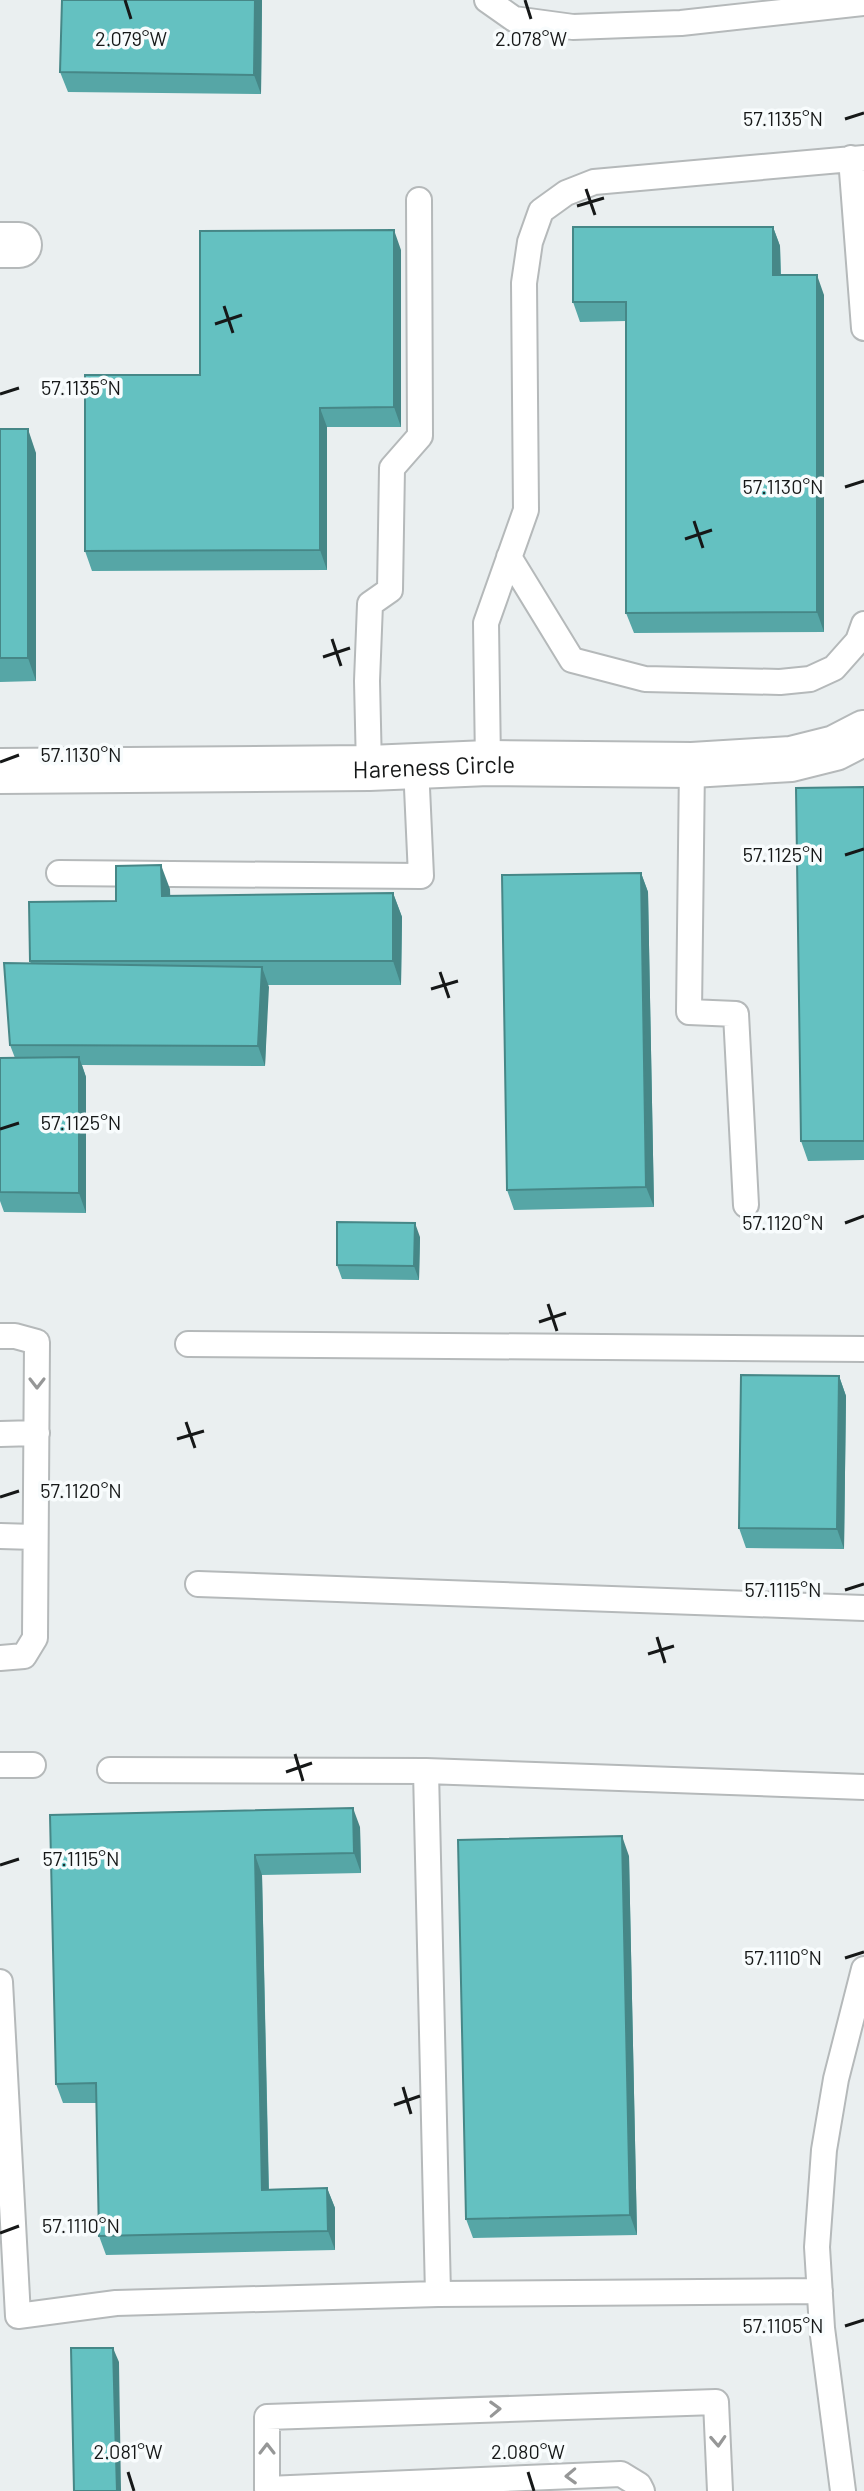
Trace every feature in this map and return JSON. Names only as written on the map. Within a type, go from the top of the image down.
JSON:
[{"type":"street","name":"Hareness Circle","points":[[0,771],[369,768],[488,763],[692,765],[791,759],[835,748],[864,733]]},
{"type":"lane","points":[[487,0],[514,19],[573,27],[681,23],[854,3]]},
{"type":"lane","points":[[488,763],[486,623],[526,510],[524,283],[530,242],[541,211],[566,193],[594,182],[857,158],[864,328]]},
{"type":"lane","points":[[369,768],[367,681],[370,604],[390,590],[392,468],[420,436],[419,200]]},
{"type":"lane","points":[[509,557],[572,660],[645,679],[780,682],[810,679],[834,668],[858,641],[864,624]]},
{"type":"lane","points":[[692,765],[689,1012],[736,1014],[746,1205]]},
{"type":"lane","points":[[59,873],[421,876],[416,766]]},
{"type":"lane","points":[[0,1336],[15,1336],[37,1342],[35,1638],[24,1656],[0,1658]]},
{"type":"lane","points":[[188,1344],[864,1349]]},
{"type":"lane","points":[[0,1434],[37,1433]]},
{"type":"lane","points":[[0,1536],[35,1537]]},
{"type":"lane","points":[[198,1584],[864,1608]]},
{"type":"lane","points":[[0,1765],[33,1765]]},
{"type":"lane","points":[[110,1770],[426,1771],[864,1787]]},
{"type":"lane","points":[[426,1771],[438,2294]]},
{"type":"lane","points":[[843,2491],[833,2427],[817,2247],[824,2150],[836,2079],[864,1969]]},
{"type":"lane","points":[[0,1982],[18,2316],[116,2303],[438,2294],[820,2291]]},
{"type":"lane","points":[[642,2491],[639,2485],[621,2474],[267,2489],[267,2417],[716,2402],[720,2491]]},
{"type":"building","points":[[62,0],[255,0],[254,75],[60,72]]},
{"type":"building","points":[[573,227],[773,227],[773,275],[817,275],[817,612],[626,613],[626,302],[573,302]]},
{"type":"building","points":[[394,230],[394,407],[320,408],[320,550],[85,551],[85,375],[200,375],[200,231]]},
{"type":"building","points":[[0,429],[28,429],[28,658],[0,658]]},
{"type":"building","points":[[864,787],[864,1141],[801,1141],[796,788]]},
{"type":"building","points":[[161,865],[162,896],[393,893],[393,961],[30,961],[29,902],[116,901],[116,866]]},
{"type":"building","points":[[641,873],[646,1187],[507,1190],[502,875]]},
{"type":"building","points":[[4,963],[262,967],[258,1046],[10,1045]]},
{"type":"building","points":[[79,1057],[79,1193],[0,1192],[0,1058]]},
{"type":"building","points":[[337,1222],[415,1223],[414,1266],[337,1265]]},
{"type":"building","points":[[741,1375],[839,1376],[837,1529],[739,1528]]},
{"type":"building","points":[[353,1808],[354,1853],[255,1855],[262,2190],[327,2188],[328,2231],[99,2236],[96,2083],[56,2084],[50,1815]]},
{"type":"building","points":[[622,1836],[630,2215],[466,2219],[458,1840]]},
{"type":"building","points":[[71,2348],[113,2348],[117,2491],[74,2491]]}]
